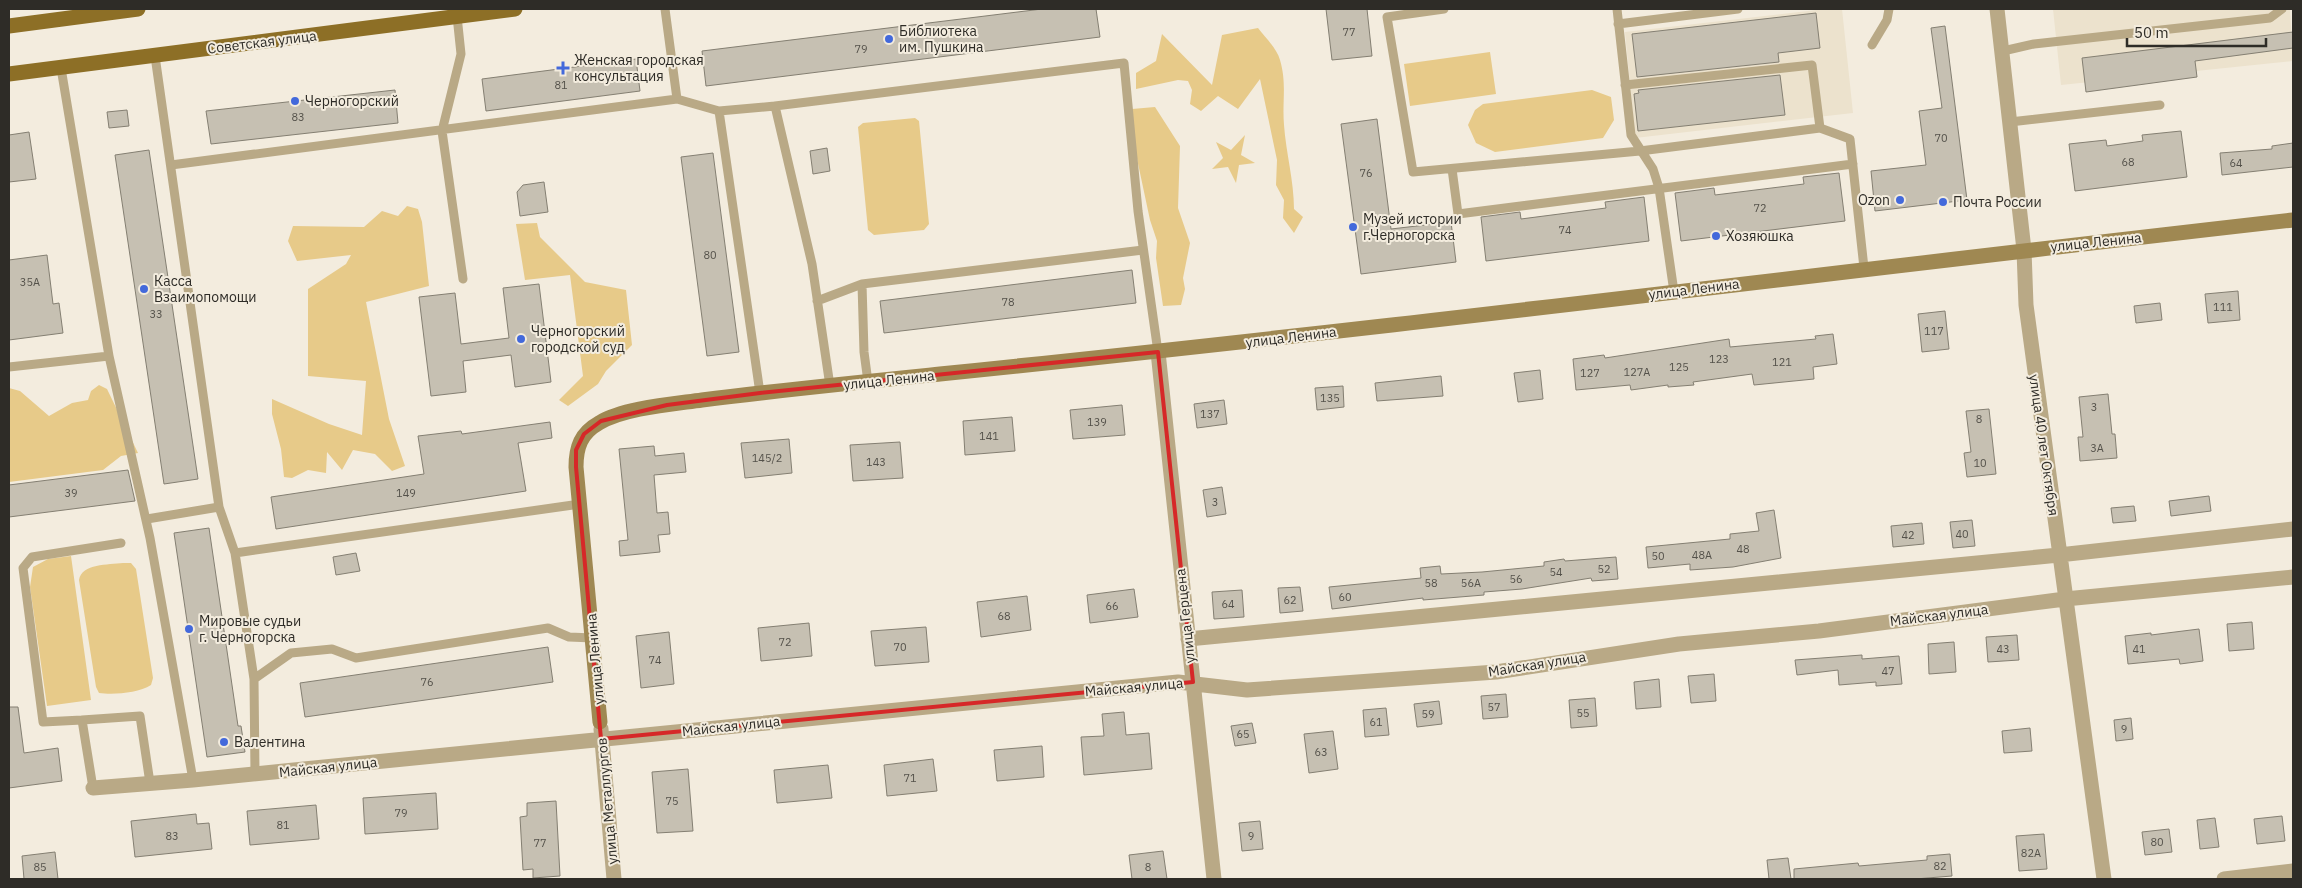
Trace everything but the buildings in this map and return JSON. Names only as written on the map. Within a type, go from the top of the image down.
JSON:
[{"type":"main road","points":[[9,26],[87,12],[138,9]]},
{"type":"main road","name":"Советская улица","points":[[9,74],[515,9]]},
{"type":"street","name":"улица 40 лет Октября","points":[[1997,9],[2024,250],[2026,305],[2104,879]]},
{"type":"street","name":"улица Ленина","points":[[600,722],[576,450],[584,434],[601,421],[667,405],[760,393],[1158,352],[1864,268],[2293,220]]},
{"type":"street","name":"улица Герцена","points":[[1158,352],[1214,879]]},
{"type":"street","points":[[1188,639],[2059,555],[2293,530]]},
{"type":"street","name":"Майская улица","points":[[93,788],[256,774],[1178,682],[1193,682],[1247,690],[1496,672],[1669,645],[1819,631],[2065,599],[2293,577]]},
{"type":"street","name":"улица Металлургов","points":[[600,722],[614,879]]},
{"type":"street","points":[[2224,879],[2293,871]]},
{"type":"lane","points":[[665,9],[677,99]]},
{"type":"lane","points":[[1444,9],[1387,17],[1414,172],[1640,150],[1820,128],[1850,139],[1864,268]]},
{"type":"lane","points":[[1617,9],[1631,135],[1653,169],[1659,188],[1674,292]]},
{"type":"lane","points":[[1618,24],[1738,9]]},
{"type":"lane","points":[[1872,45],[1887,20],[1889,9]]},
{"type":"lane","points":[[2002,51],[2034,44],[2270,18],[2282,9]]},
{"type":"lane","points":[[457,16],[461,54],[442,131],[463,279]]},
{"type":"lane","points":[[155,56],[219,507],[235,553],[254,680],[256,774]]},
{"type":"lane","points":[[171,165],[677,99],[719,111],[775,106],[1124,63],[1143,250],[1158,352]]},
{"type":"lane","points":[[1625,85],[1812,65],[1820,128]]},
{"type":"lane","points":[[61,68],[109,356],[150,538],[193,780]]},
{"type":"lane","points":[[2010,122],[2160,105]]},
{"type":"lane","points":[[775,106],[812,264],[830,386]]},
{"type":"lane","points":[[719,111],[760,393]]},
{"type":"lane","points":[[1452,169],[1458,214],[1853,164]]},
{"type":"lane","points":[[817,301],[862,284],[1143,250]]},
{"type":"lane","points":[[862,284],[864,352],[868,382]]},
{"type":"lane","points":[[9,367],[109,356]]},
{"type":"lane","points":[[235,553],[580,504]]},
{"type":"lane","points":[[146,519],[219,507]]},
{"type":"lane","points":[[122,543],[32,556],[23,568],[43,722],[140,716],[150,783]]},
{"type":"lane","points":[[254,680],[291,654],[332,649],[356,658],[548,628],[569,637],[593,638]]},
{"type":"lane","points":[[82,720],[93,788]]},
{"type":"highlighted area","points":[[1158,352],[1193,682],[601,739],[576,450],[584,434],[601,421],[667,405],[760,393]]},
{"type":"shaded area","points":[[1825,9],[1842,9],[1853,113],[1635,138],[1625,32]]},
{"type":"shaded area","points":[[2053,9],[2290,9],[2293,61],[2061,85]]},
{"type":"shaded area","points":[[1258,28],[1276,52],[1282,69],[1284,125],[1294,209],[1303,217],[1294,233],[1283,218],[1284,200],[1276,185],[1277,160],[1260,79],[1238,109],[1218,96],[1201,111],[1190,104],[1192,90],[1188,81],[1178,80],[1136,89],[1136,73],[1156,61],[1162,34],[1212,85],[1222,35]]},
{"type":"shaded area","points":[[1490,52],[1496,94],[1410,106],[1404,64]]},
{"type":"shaded area","points":[[1592,90],[1611,97],[1614,120],[1603,138],[1495,152],[1476,143],[1468,125],[1475,110],[1483,104]]},
{"type":"shaded area","points":[[1155,107],[1180,146],[1178,208],[1190,243],[1183,278],[1185,289],[1181,305],[1163,306],[1156,258],[1157,241],[1150,220],[1133,140],[1132,109]]},
{"type":"shaded area","points":[[915,118],[919,121],[929,224],[924,230],[874,235],[868,230],[858,127],[863,123]]},
{"type":"shaded area","points":[[1245,135],[1241,155],[1255,163],[1239,165],[1236,183],[1228,167],[1212,169],[1223,158],[1216,142],[1231,150]]},
{"type":"shaded area","points":[[407,206],[418,209],[422,222],[429,286],[366,302],[389,419],[405,466],[392,471],[375,454],[353,450],[342,470],[327,452],[326,473],[308,470],[292,478],[284,477],[281,449],[272,414],[272,399],[329,424],[362,435],[366,381],[308,376],[308,289],[346,264],[351,255],[297,261],[288,241],[293,226],[364,227],[382,211],[398,216]]},
{"type":"shaded area","points":[[537,223],[540,237],[585,282],[626,290],[632,345],[606,371],[598,384],[568,406],[559,400],[583,376],[570,275],[525,280],[516,224]]},
{"type":"shaded area","points":[[99,385],[107,389],[138,453],[121,456],[103,470],[9,482],[9,388],[20,391],[49,416],[72,403],[88,400],[91,391]]},
{"type":"shaded area","points":[[71,556],[91,700],[47,706],[30,587],[33,567],[48,559]]},
{"type":"shaded area","points":[[131,563],[136,569],[153,678],[151,685],[133,692],[99,693],[96,687],[79,580],[81,574],[90,568]]},
{"type":"place","name":"Библиотека им. Пушкина","points":[[889,39]]},
{"type":"place","name":"Женская городская консультация","points":[[563,68]]},
{"type":"place","name":"Черногорский","points":[[295,101]]},
{"type":"place","name":"Ozon","points":[[1900,200]]},
{"type":"place","name":"Почта России","points":[[1943,202]]},
{"type":"place","name":"Музей истории г.Черногорска","points":[[1353,227]]},
{"type":"place","name":"Хозяюшка","points":[[1716,236]]},
{"type":"place","name":"Касса Взаимопомощи","points":[[144,289]]},
{"type":"place","name":"Черногорский городской суд","points":[[521,339]]},
{"type":"place","name":"Мировые судьи г. Черногорска","points":[[189,629]]},
{"type":"place","name":"Валентина","points":[[224,742]]}]
